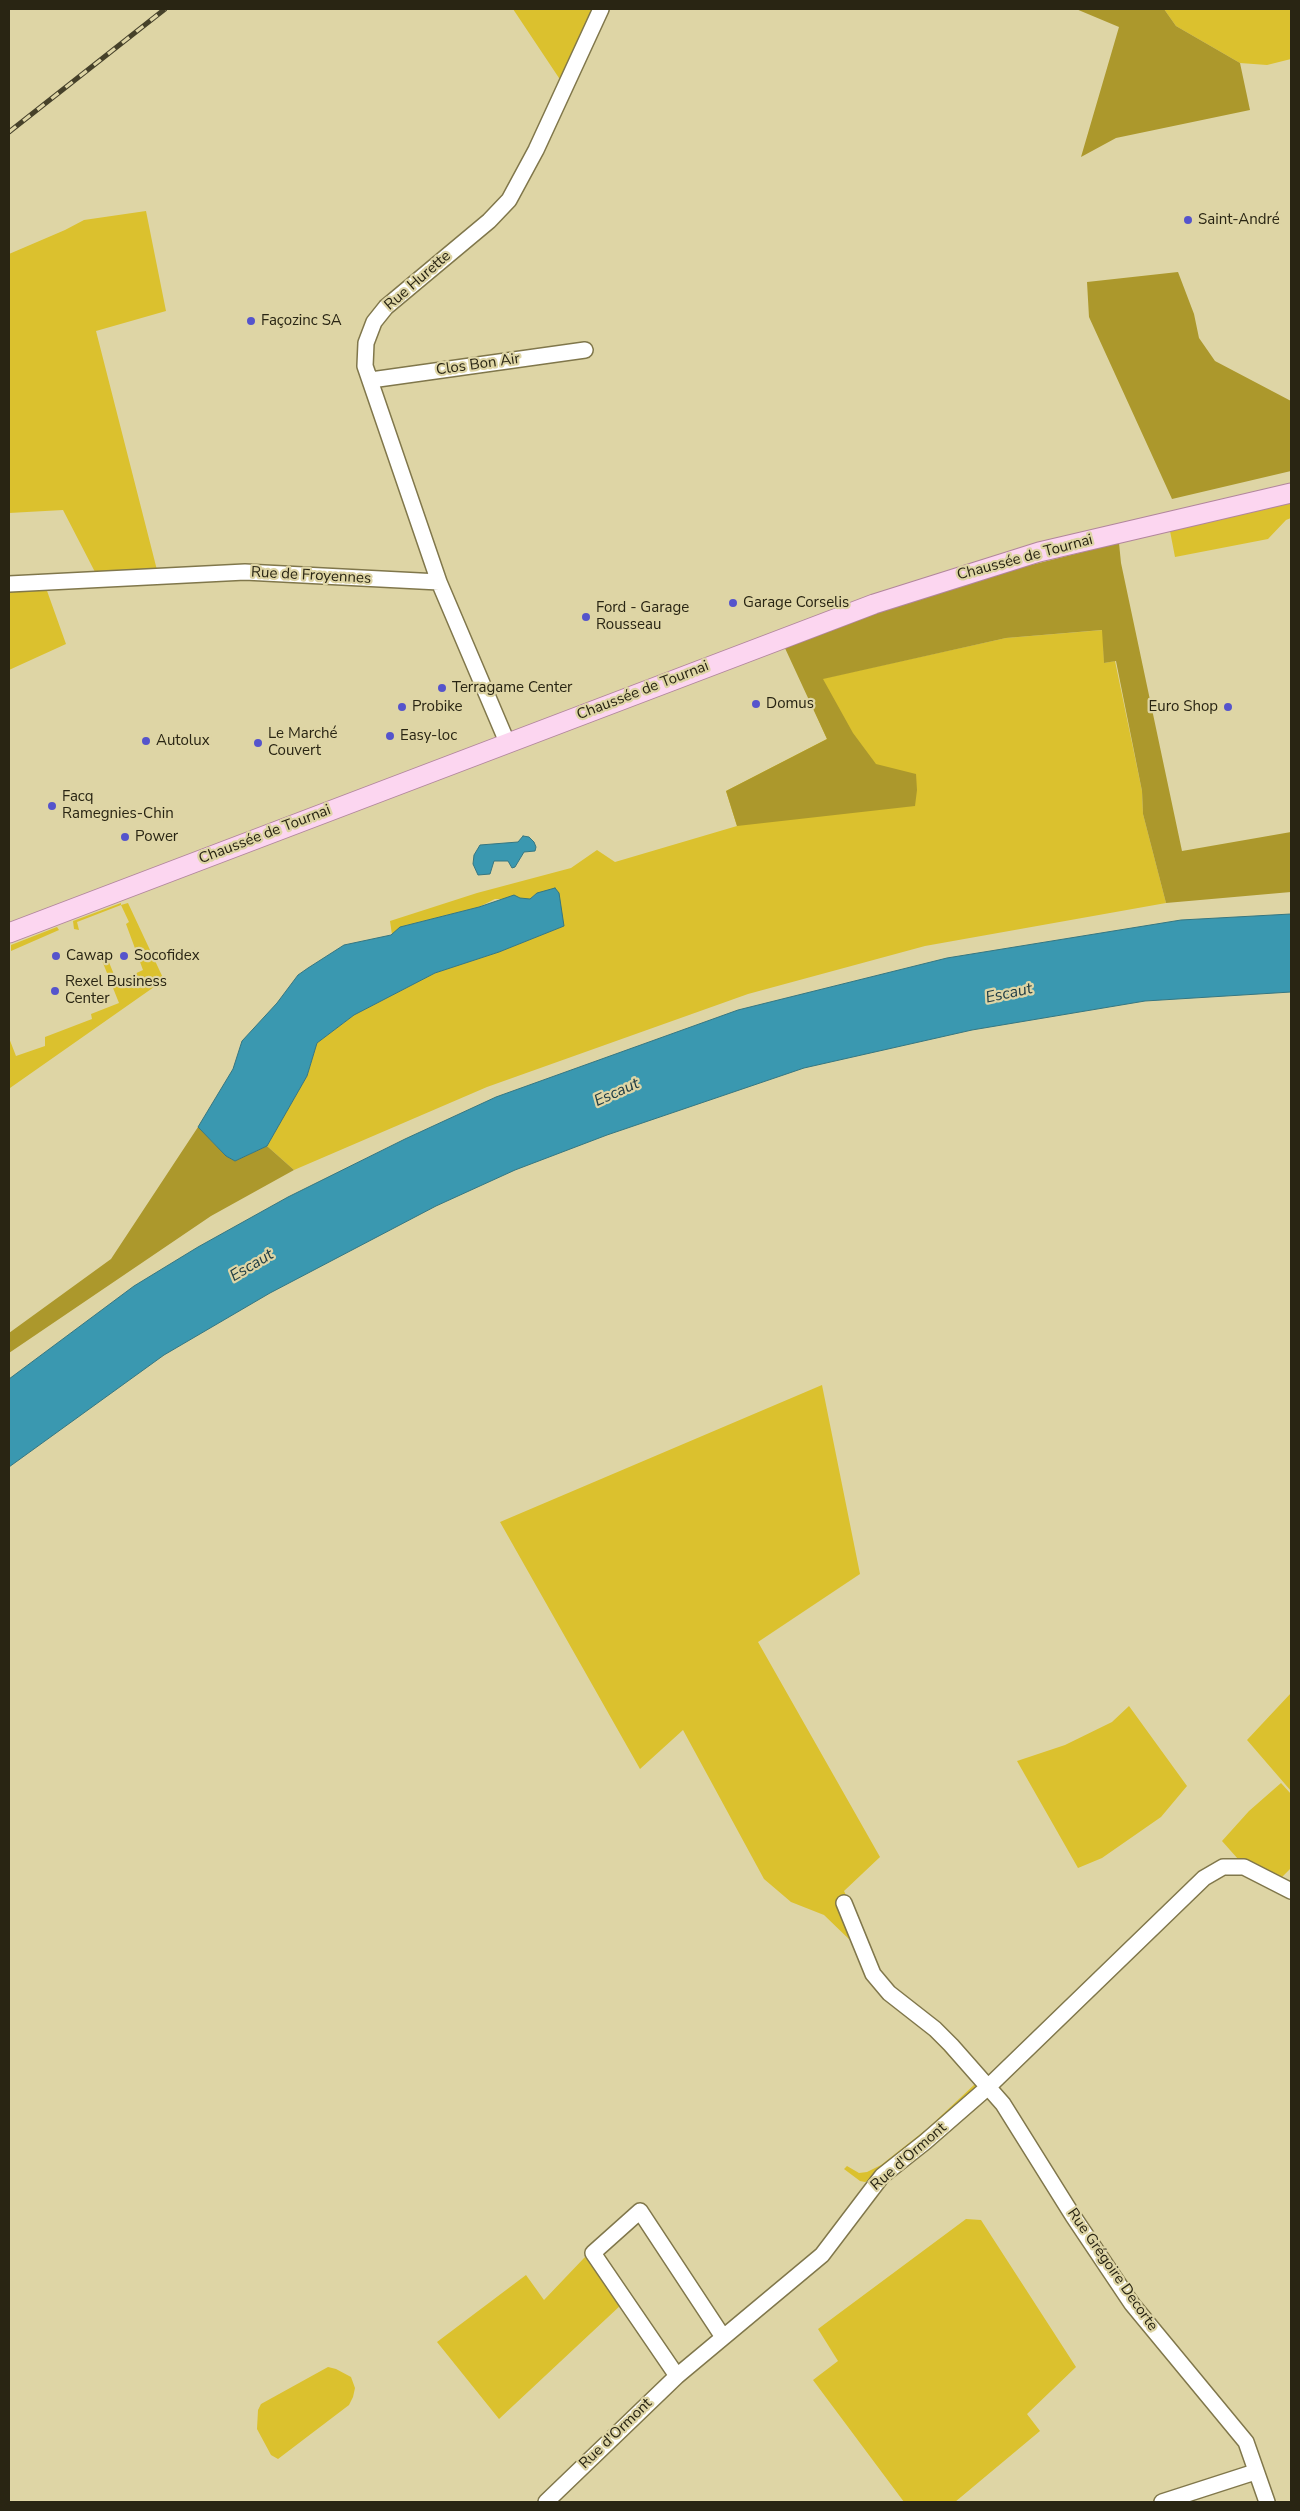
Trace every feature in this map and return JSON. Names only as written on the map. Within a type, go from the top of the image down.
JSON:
[{"type":"main road","name":"Chaussée de Tournai","points":[[9,933],[862,597],[993,554],[1082,531],[1291,483]]},
{"type":"main road","name":"Chaussée de Tournai","points":[[9,922],[504,738],[933,584],[1057,547],[1291,493]]},
{"type":"street","name":"Rue Hurette","points":[[439,582],[365,366],[366,343],[374,322],[401,294],[489,221],[509,200],[536,150],[601,9]]},
{"type":"street","name":"Clos Bon Air","points":[[371,380],[584,350]]},
{"type":"street","name":"Rue de Froyennes","points":[[9,584],[245,572],[439,582]]},
{"type":"street","points":[[439,582],[504,738]]},
{"type":"street","name":"Rue d'Ormont","points":[[546,2502],[677,2376],[822,2255],[882,2176],[926,2142],[987,2088],[1204,1878],[1214,1871],[1232,1865],[1244,1867],[1291,1891]]},
{"type":"street","name":"Rue Grégoire Decorte","points":[[844,1902],[873,1974],[888,1993],[935,2029],[1003,2104],[1073,2216],[1132,2304],[1246,2442],[1267,2502]]},
{"type":"street","points":[[677,2376],[593,2253],[640,2211],[723,2337]]},
{"type":"street","points":[[1162,2502],[1255,2472]]},
{"type":"shaded area","points":[[513,9],[595,9],[561,81]]},
{"type":"shaded area","points":[[1076,9],[1164,9],[1176,26],[1240,63],[1250,110],[1116,138],[1081,157],[1119,27]]},
{"type":"shaded area","points":[[1164,9],[1291,9],[1291,59],[1267,65],[1240,63],[1176,26]]},
{"type":"shaded area","points":[[146,211],[166,311],[96,331],[157,570],[95,572],[63,510],[9,513],[9,254],[84,220]]},
{"type":"shaded area","points":[[1178,272],[1194,314],[1199,338],[1215,361],[1291,401],[1291,471],[1172,499],[1089,317],[1087,282]]},
{"type":"shaded area","points":[[1291,502],[1291,518],[1286,520],[1268,539],[1175,557],[1170,531]]},
{"type":"shaded area","points":[[1119,543],[1121,563],[1182,851],[1291,832],[1291,892],[1166,903],[1143,814],[1142,791],[1116,661],[1104,663],[1102,630],[1006,638],[823,679],[853,733],[876,764],[916,774],[915,806],[737,826],[726,791],[827,739],[784,646],[878,612],[995,574]]},
{"type":"shaded area","points":[[46,588],[66,644],[9,670],[9,591]]},
{"type":"shaded area","points":[[1103,630],[1104,663],[1115,661],[1142,791],[1143,814],[1166,903],[925,946],[748,994],[487,1087],[294,1170],[267,1146],[307,1076],[317,1043],[354,1015],[435,973],[499,952],[564,926],[537,893],[530,899],[495,899],[479,907],[400,927],[392,935],[390,921],[477,893],[571,868],[597,850],[615,862],[737,826],[726,791],[827,739],[802,683],[1006,638]]},
{"type":"shaded area","points":[[121,903],[121,905],[77,922],[79,930],[74,929],[73,921]]},
{"type":"shaded area","points":[[128,903],[164,980],[10,1088],[9,1038],[16,1056],[45,1046],[45,1037],[92,1019],[91,1014],[119,1003],[99,953],[104,950],[117,982],[143,970],[126,924],[129,922],[121,905]]},
{"type":"shaded area","points":[[57,927],[59,930],[11,951],[11,945]]},
{"type":"shaded area","points":[[198,1127],[226,1156],[235,1161],[267,1146],[294,1170],[211,1216],[9,1353],[9,1333],[111,1259]]},
{"type":"shaded area","points":[[822,1385],[860,1574],[758,1642],[880,1857],[844,1891],[864,1933],[853,1943],[824,1915],[791,1902],[764,1879],[683,1730],[640,1769],[500,1522]]},
{"type":"shaded area","points":[[1291,1693],[1291,1791],[1247,1740]]},
{"type":"shaded area","points":[[1129,1706],[1187,1786],[1161,1817],[1102,1858],[1078,1868],[1017,1761],[1065,1745],[1112,1722]]},
{"type":"shaded area","points":[[1281,1783],[1291,1794],[1291,1868],[1281,1878],[1238,1859],[1222,1841],[1249,1811]]},
{"type":"shaded area","points":[[924,2029],[977,2079],[978,2087],[871,2180],[860,2181],[844,2169],[847,2166],[859,2173],[867,2172],[881,2165],[928,2128],[975,2084]]},
{"type":"shaded area","points":[[966,2219],[981,2220],[1076,2367],[1027,2414],[1040,2431],[955,2502],[904,2502],[813,2380],[838,2361],[818,2329]]},
{"type":"shaded area","points":[[585,2257],[622,2304],[499,2419],[437,2342],[526,2275],[544,2300]]},
{"type":"shaded area","points":[[328,2367],[351,2377],[355,2388],[349,2405],[278,2459],[271,2455],[257,2429],[258,2410],[261,2404]]},
{"type":"water","points":[[523,836],[529,837],[534,842],[535,851],[524,852],[515,867],[512,868],[508,861],[494,861],[490,874],[478,875],[473,864],[474,855],[480,845],[518,842]]},
{"type":"water","points":[[555,888],[559,893],[564,926],[499,952],[435,973],[354,1015],[317,1043],[307,1076],[267,1146],[235,1161],[226,1156],[198,1127],[233,1069],[242,1041],[277,1003],[298,975],[308,968],[344,945],[391,935],[400,927],[479,907],[514,895],[530,899],[537,893]]},
{"type":"water","name":"Escaut","points":[[1291,914],[1291,992],[1145,1001],[972,1030],[804,1068],[607,1135],[515,1170],[436,1206],[270,1293],[164,1355],[9,1467],[9,1379],[134,1286],[198,1247],[288,1197],[405,1139],[496,1097],[738,1010],[947,958],[1181,920]]},
{"type":"railway","points":[[9,132],[165,9]]},
{"type":"place","name":"Saint-André","points":[[1188,220]]},
{"type":"place","name":"Façozinc SA","points":[[251,321]]},
{"type":"place","name":"Garage Corselis","points":[[733,603]]},
{"type":"place","name":"Ford - Garage Rousseau","points":[[586,617]]},
{"type":"place","name":"Terragame Center","points":[[442,688]]},
{"type":"place","name":"Domus","points":[[756,704]]},
{"type":"place","name":"Probike","points":[[402,707]]},
{"type":"place","name":"Euro Shop","points":[[1228,707]]},
{"type":"place","name":"Easy-loc","points":[[390,736]]},
{"type":"place","name":"Autolux","points":[[146,741]]},
{"type":"place","name":"Le Marché Couvert","points":[[258,743]]},
{"type":"place","name":"Facq Ramegnies-Chin","points":[[52,806]]},
{"type":"place","name":"Power","points":[[125,837]]},
{"type":"place","name":"Cawap","points":[[56,956]]},
{"type":"place","name":"Socofidex","points":[[124,956]]},
{"type":"place","name":"Rexel Business Center","points":[[55,991]]}]
